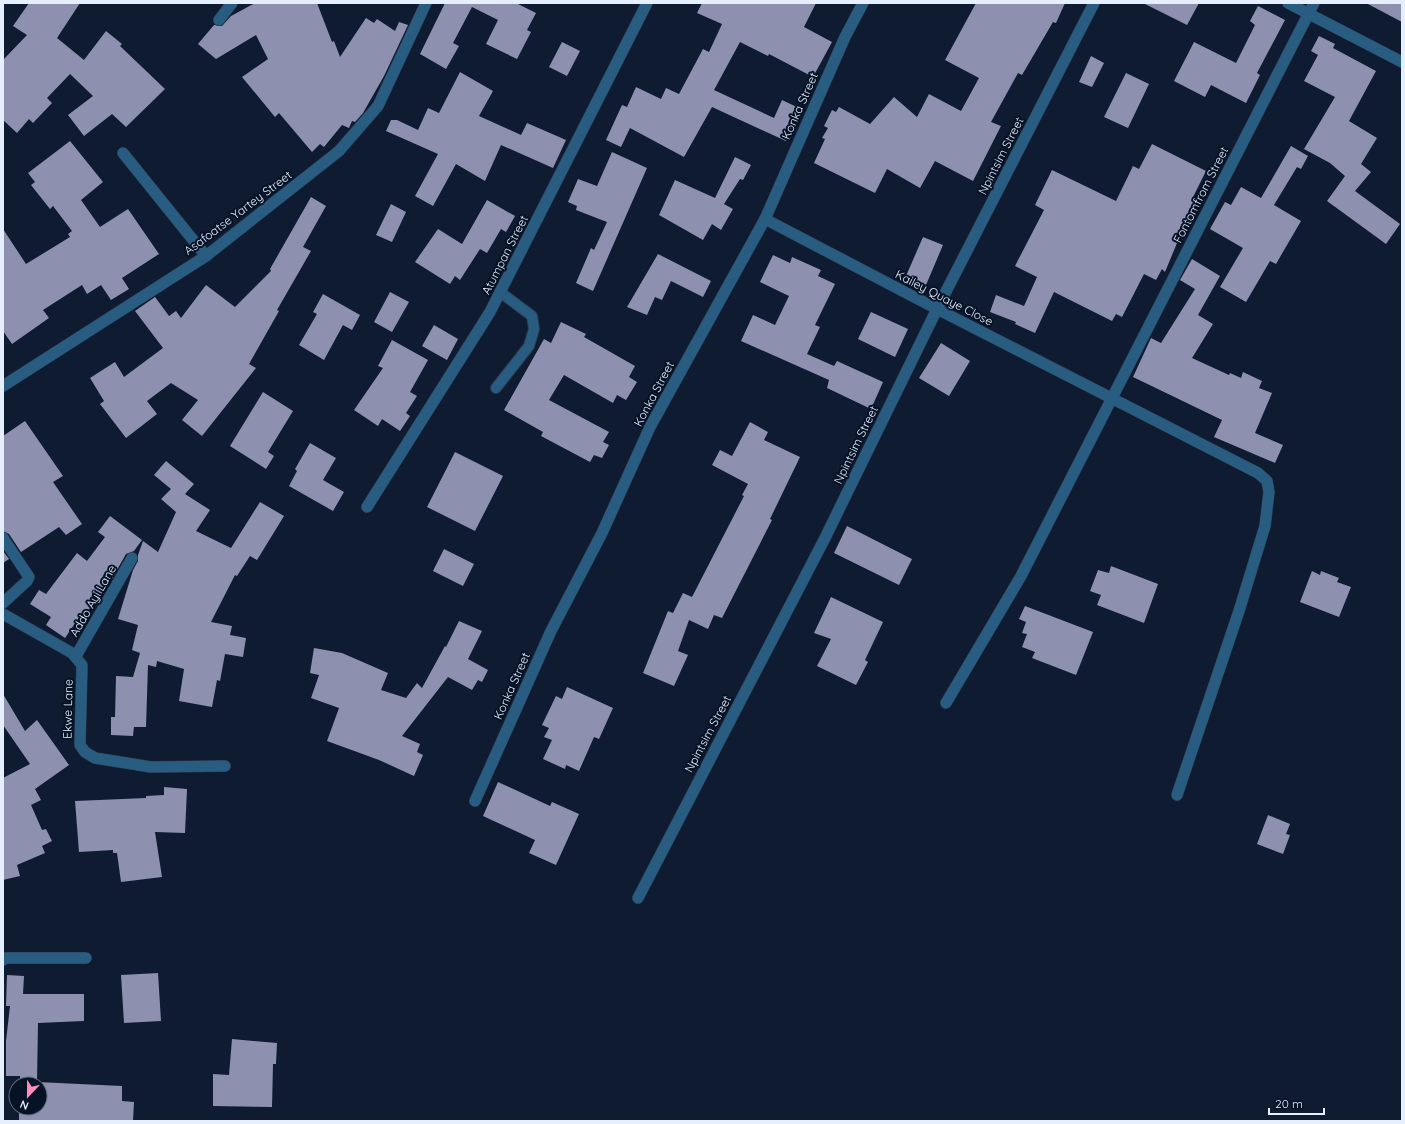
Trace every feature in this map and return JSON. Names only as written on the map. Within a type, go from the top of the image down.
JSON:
[{"type":"street","points":[[219,20],[232,3]]},
{"type":"street","name":"Asafoatse Yartey Street","points":[[3,386],[206,256],[339,152],[378,106],[426,3]]},
{"type":"street","name":"Atumpan Street","points":[[367,507],[490,312],[647,3]]},
{"type":"street","name":"Konka Street","points":[[475,801],[551,631],[602,533],[650,427],[765,219],[845,37],[863,3]]},
{"type":"street","name":"Npintsim Street","points":[[638,898],[825,538],[937,309],[1094,3]]},
{"type":"street","points":[[1288,3],[1402,62]]},
{"type":"street","name":"Fontomfrom Street","points":[[946,703],[1021,576],[1314,3]]},
{"type":"street","points":[[123,154],[206,256]]},
{"type":"street","name":"Kailey Quaye Close","points":[[765,219],[1112,399],[1258,472],[1267,481],[1269,492],[1265,526],[1239,611],[1177,795]]},
{"type":"street","points":[[3,538],[29,577],[27,581],[3,603]]},
{"type":"street","name":"Addo Ayi Lane","points":[[76,656],[132,558]]},
{"type":"street","points":[[3,614],[76,656]]},
{"type":"street","name":"Ekwe Lane","points":[[76,656],[82,665],[80,745],[84,752],[95,758],[151,767],[225,766]]},
{"type":"street","points":[[3,960],[5,958],[86,958]]},
{"type":"lane","points":[[496,388],[529,346],[534,329],[532,316],[500,292]]},
{"type":"building","points":[[29,3],[80,3],[57,38],[84,60],[106,31],[122,44],[120,46],[165,89],[126,127],[112,114],[84,136],[68,115],[93,96],[70,74],[47,98],[52,103],[33,123],[29,119],[17,133],[3,120],[3,60],[27,35],[13,26]]},
{"type":"building","points":[[255,3],[317,3],[332,42],[334,41],[340,57],[366,18],[374,23],[377,19],[395,31],[399,22],[408,25],[384,76],[363,113],[355,122],[352,121],[349,128],[342,125],[324,147],[320,144],[312,152],[279,113],[275,117],[242,77],[268,59],[256,35],[216,59],[198,44],[214,25],[222,26],[231,16]]},
{"type":"building","points":[[445,3],[516,3],[536,13],[527,30],[531,32],[517,59],[486,44],[498,20],[472,7],[453,43],[459,46],[446,69],[420,54]]},
{"type":"building","points":[[702,3],[816,3],[804,27],[832,42],[813,77],[769,54],[768,56],[740,42],[714,90],[774,118],[782,100],[801,109],[786,141],[712,107],[684,157],[630,128],[621,147],[606,140],[622,105],[627,107],[636,87],[661,99],[666,88],[679,94],[703,49],[709,52],[722,24],[697,13]]},
{"type":"building","points":[[976,3],[1065,3],[1056,23],[1053,22],[1022,75],[1018,73],[991,122],[1001,126],[973,181],[935,161],[920,188],[887,169],[875,193],[814,163],[825,139],[822,138],[828,128],[824,126],[832,110],[836,112],[839,107],[870,124],[894,97],[917,117],[929,94],[961,111],[979,78],[945,60]]},
{"type":"building","points":[[1143,3],[1199,3],[1187,25]]},
{"type":"building","points":[[1366,3],[1402,3],[1402,22]]},
{"type":"building","points":[[1258,6],[1285,20],[1257,73],[1260,75],[1246,103],[1211,85],[1205,97],[1174,81],[1194,42],[1236,63],[1255,25],[1250,21]]},
{"type":"building","points":[[1319,36],[1335,44],[1333,48],[1376,71],[1349,121],[1377,138],[1361,164],[1371,172],[1355,191],[1400,224],[1386,244],[1327,201],[1345,176],[1330,163],[1304,149],[1335,97],[1304,81],[1318,55],[1311,51]]},
{"type":"building","points":[[562,42],[580,51],[567,76],[549,67]]},
{"type":"building","points":[[1091,56],[1104,63],[1092,87],[1079,82]]},
{"type":"building","points":[[460,72],[493,91],[479,116],[521,135],[527,123],[566,140],[553,168],[501,145],[485,181],[456,164],[433,206],[415,196],[438,154],[386,131],[391,120],[397,120],[418,130],[428,108],[439,113]]},
{"type":"building","points":[[1126,73],[1149,84],[1128,128],[1104,117]]},
{"type":"building","points":[[70,141],[103,182],[81,200],[100,227],[128,209],[159,254],[122,278],[129,289],[111,300],[101,285],[87,294],[82,285],[43,310],[49,318],[12,344],[3,331],[3,229],[26,264],[70,237],[68,234],[72,231],[53,206],[50,209],[31,185],[35,182],[28,173]]},
{"type":"building","points":[[1152,144],[1206,171],[1191,201],[1194,202],[1165,272],[1162,269],[1156,280],[1144,274],[1122,317],[1116,314],[1112,321],[1054,292],[1035,333],[1015,324],[1016,322],[990,312],[996,295],[1024,306],[1037,277],[1015,266],[1044,210],[1035,205],[1052,170],[1116,201],[1133,166],[1139,169]]},
{"type":"building","points":[[1291,146],[1308,156],[1301,169],[1297,167],[1274,205],[1301,221],[1276,264],[1270,261],[1246,302],[1220,287],[1243,248],[1210,229],[1225,202],[1231,205],[1241,187],[1261,198]]},
{"type":"building","points":[[612,152],[647,168],[593,291],[576,283],[591,248],[594,250],[607,222],[576,210],[577,206],[568,202],[578,179],[597,186]]},
{"type":"building","points":[[735,157],[751,165],[743,180],[740,179],[724,204],[733,209],[721,230],[712,224],[703,240],[659,215],[675,180],[715,198]]},
{"type":"building","points":[[311,197],[326,206],[303,247],[311,251],[277,310],[279,311],[249,364],[256,368],[202,436],[182,420],[198,400],[171,383],[147,401],[157,414],[126,438],[100,404],[104,401],[90,378],[115,362],[124,377],[163,348],[135,311],[155,297],[169,316],[176,311],[181,318],[206,285],[235,307],[271,271],[270,269]]},
{"type":"building","points":[[487,200],[515,216],[506,232],[501,229],[487,253],[480,249],[460,280],[455,276],[450,284],[415,262],[438,229],[462,244]]},
{"type":"building","points":[[391,204],[406,212],[392,242],[376,235]]},
{"type":"building","points":[[923,237],[943,245],[926,285],[906,276]]},
{"type":"building","points":[[658,254],[711,281],[703,297],[671,281],[662,300],[655,297],[647,315],[627,307]]},
{"type":"building","points":[[773,255],[790,263],[792,257],[821,270],[818,276],[835,284],[815,325],[820,327],[807,354],[834,366],[837,361],[883,382],[871,409],[827,388],[829,380],[741,341],[753,315],[775,325],[789,296],[760,282]]},
{"type":"building","points":[[1192,259],[1220,276],[1198,315],[1213,324],[1192,358],[1229,375],[1230,373],[1241,378],[1243,372],[1262,381],[1259,388],[1272,393],[1255,433],[1283,445],[1275,463],[1214,437],[1222,420],[1133,377],[1151,338],[1161,343],[1195,289],[1180,280]]},
{"type":"building","points":[[390,292],[409,302],[392,332],[374,322]]},
{"type":"building","points":[[323,294],[360,315],[352,330],[343,325],[324,360],[299,345],[317,314],[313,312]]},
{"type":"building","points":[[871,312],[908,329],[895,357],[858,339]]},
{"type":"building","points":[[561,322],[586,334],[584,337],[635,366],[629,377],[637,382],[626,400],[617,395],[613,403],[564,375],[549,400],[609,432],[603,442],[609,445],[602,458],[594,455],[590,462],[541,436],[543,432],[504,410],[544,339],[551,343]]},
{"type":"building","points":[[434,325],[458,339],[447,360],[422,346]]},
{"type":"building","points":[[392,340],[428,360],[410,392],[417,396],[406,413],[410,416],[400,431],[382,419],[378,426],[354,410],[383,368],[378,366]]},
{"type":"building","points":[[941,343],[970,361],[949,396],[919,378]]},
{"type":"building","points":[[263,392],[293,411],[268,452],[274,456],[266,469],[230,446]]},
{"type":"building","points":[[25,421],[63,476],[53,482],[82,524],[66,535],[59,527],[21,552],[9,534],[3,531],[3,436]]},
{"type":"building","points":[[750,422],[768,432],[764,440],[800,457],[770,519],[772,520],[722,618],[714,615],[708,629],[689,620],[678,651],[688,655],[674,686],[643,673],[668,611],[673,613],[683,593],[692,597],[744,496],[742,495],[748,484],[712,465],[720,450],[732,456]]},
{"type":"building","points":[[310,443],[336,458],[323,480],[344,492],[333,511],[289,486],[297,471],[295,469]]},
{"type":"building","points":[[455,452],[503,476],[475,531],[427,507]]},
{"type":"building","points":[[166,461],[194,484],[185,494],[210,510],[196,531],[231,548],[260,502],[284,516],[257,560],[250,556],[237,576],[235,575],[211,622],[232,626],[230,635],[246,638],[243,657],[225,654],[220,681],[217,680],[212,707],[179,701],[184,669],[157,661],[156,667],[148,665],[146,727],[134,727],[133,736],[111,735],[111,717],[115,717],[116,676],[133,677],[140,653],[132,650],[138,625],[118,619],[133,570],[138,561],[138,555],[143,541],[158,552],[176,512],[161,499],[171,489],[154,475]]},
{"type":"building","points":[[110,516],[142,540],[134,551],[126,554],[109,584],[87,612],[84,610],[65,638],[46,625],[51,617],[30,604],[39,590],[46,594],[77,553],[87,561],[105,537],[98,532]]},
{"type":"building","points":[[847,526],[912,559],[899,585],[834,553]]},
{"type":"building","points":[[444,549],[474,564],[463,586],[433,571]]},
{"type":"building","points":[[3,551],[9,559],[3,563]]},
{"type":"building","points":[[1111,566],[1158,584],[1144,623],[1097,605],[1101,595],[1090,591],[1098,570],[1109,573]]},
{"type":"building","points":[[1312,571],[1320,575],[1321,571],[1339,578],[1337,582],[1351,587],[1339,617],[1300,602]]},
{"type":"building","points":[[831,597],[883,622],[865,660],[868,662],[856,685],[817,666],[831,639],[814,633]]},
{"type":"building","points":[[1025,606],[1093,632],[1076,675],[1032,658],[1035,652],[1022,647],[1027,634],[1022,633],[1026,622],[1019,619]]},
{"type":"building","points":[[459,621],[482,631],[468,659],[488,670],[482,682],[478,680],[472,690],[448,677],[402,736],[420,744],[417,752],[423,755],[414,776],[379,760],[327,741],[339,708],[311,698],[319,675],[310,673],[314,648],[342,653],[388,673],[381,690],[406,698],[417,683],[422,688]]},
{"type":"building","points":[[567,687],[613,708],[599,739],[594,737],[579,771],[566,765],[565,769],[543,759],[552,740],[544,737],[549,728],[542,725],[556,696],[562,699]]},
{"type":"building","points":[[3,694],[25,731],[37,720],[69,765],[35,789],[41,800],[31,805],[42,830],[46,829],[52,841],[42,846],[45,853],[17,865],[20,876],[3,880],[3,778],[30,764],[3,725]]},
{"type":"building","points":[[498,782],[550,806],[552,802],[579,814],[556,865],[529,853],[535,840],[483,816]]},
{"type":"building","points":[[164,787],[187,789],[185,833],[155,832],[162,877],[121,882],[117,853],[113,853],[113,850],[79,852],[75,801],[146,798],[146,796],[164,795]]},
{"type":"building","points":[[1268,815],[1290,824],[1286,834],[1290,835],[1283,854],[1257,844]]},
{"type":"building","points":[[158,973],[161,1021],[124,1023],[121,975]]},
{"type":"building","points":[[7,975],[24,976],[23,994],[84,994],[84,1021],[38,1023],[37,1076],[6,1076],[6,1041],[10,1006],[6,1006]]},
{"type":"building","points":[[232,1039],[277,1043],[276,1064],[273,1064],[272,1107],[213,1106],[213,1074],[229,1075]]},
{"type":"building","points":[[48,1083],[122,1086],[122,1101],[134,1102],[133,1121],[19,1121],[19,1116],[48,1116]]}]
